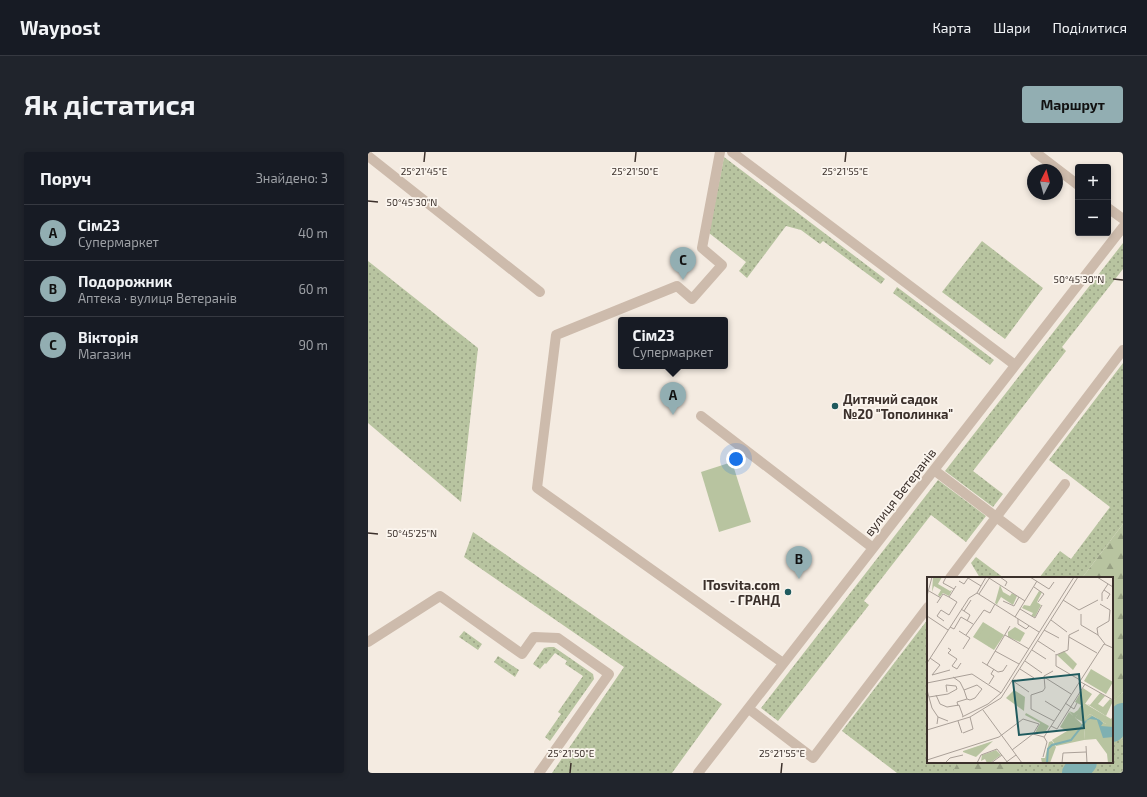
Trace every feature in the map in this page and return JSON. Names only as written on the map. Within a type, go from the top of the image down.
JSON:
[{"type":"street","points":[[720,152],[702,248],[722,265],[692,299],[677,286],[556,335],[537,488],[783,663]]},
{"type":"street","points":[[732,152],[1016,366]]},
{"type":"street","points":[[1035,152],[1075,183]]},
{"type":"street","points":[[368,156],[540,292]]},
{"type":"street","points":[[1111,212],[1123,226]]},
{"type":"street","name":"вулиця Ветеранів","points":[[698,773],[1016,366],[1123,226]]},
{"type":"street","points":[[951,577],[1123,350]]},
{"type":"street","points":[[702,416],[873,548]]},
{"type":"street","points":[[934,470],[1024,538],[1065,484]]},
{"type":"street","points":[[368,642],[440,596],[522,654],[534,637],[558,638],[609,674],[539,773]]},
{"type":"street","points":[[748,709],[813,758],[927,607]]},
{"type":"green space","points":[[724,157],[885,279],[881,284],[823,241],[820,244],[801,230],[786,226],[747,278],[739,271],[746,262],[709,233]]},
{"type":"green space","points":[[982,241],[1043,288],[1005,339],[942,292]]},
{"type":"green space","points":[[1123,243],[1123,269],[1062,347],[1066,351],[973,471],[1003,494],[993,507],[945,471]]},
{"type":"green space","points":[[368,261],[478,348],[461,502],[368,423]]},
{"type":"green space","points":[[897,287],[994,360],[990,365],[893,293]]},
{"type":"green space","points":[[1123,363],[1123,524],[1083,577],[1040,577],[1060,551],[1071,559],[1110,507],[1049,460]]},
{"type":"green space","points":[[732,462],[751,522],[719,532],[701,472]]},
{"type":"green space","points":[[938,480],[986,516],[966,542],[931,515],[864,601],[869,605],[778,721],[761,708]]},
{"type":"green space","points":[[1123,524],[1123,692],[1115,700],[1113,699],[1113,577],[1083,577]]},
{"type":"green space","points":[[473,532],[722,704],[672,773],[552,773],[624,667],[464,557]]},
{"type":"green space","points":[[976,557],[1003,577],[979,577],[971,563]]},
{"type":"green space","points":[[927,620],[927,763],[1113,763],[1113,725],[1123,741],[1123,773],[897,773],[842,731]]},
{"type":"green space","points":[[464,631],[482,644],[478,650],[459,637]]},
{"type":"green space","points":[[554,647],[593,674],[594,679],[550,741],[545,737],[561,714],[558,712],[583,676],[565,664],[567,661],[555,653],[540,669],[533,664],[544,648]]},
{"type":"green space","points":[[498,656],[519,670],[515,677],[494,662]]},
{"type":"green space","points":[[1123,692],[1123,741],[1113,725],[1113,701]]},
{"type":"green space","points":[[957,763],[1018,763],[1013,773],[952,773]]},
{"type":"waterway","points":[[1113,728],[1123,716]]},
{"type":"waterway","points":[[1075,773],[1083,763]]},
{"type":"place","name":"Вікторія","points":[[683,280]]},
{"type":"place","name":"Дитячий садок №20 \"Тополинка\"","points":[[835,406]]},
{"type":"place","name":"Сім23","points":[[673,415]]},
{"type":"place","name":"Подорожник","points":[[799,579]]},
{"type":"place","name":"ITosvita.com - ГРАНД","points":[[788,592]]}]
